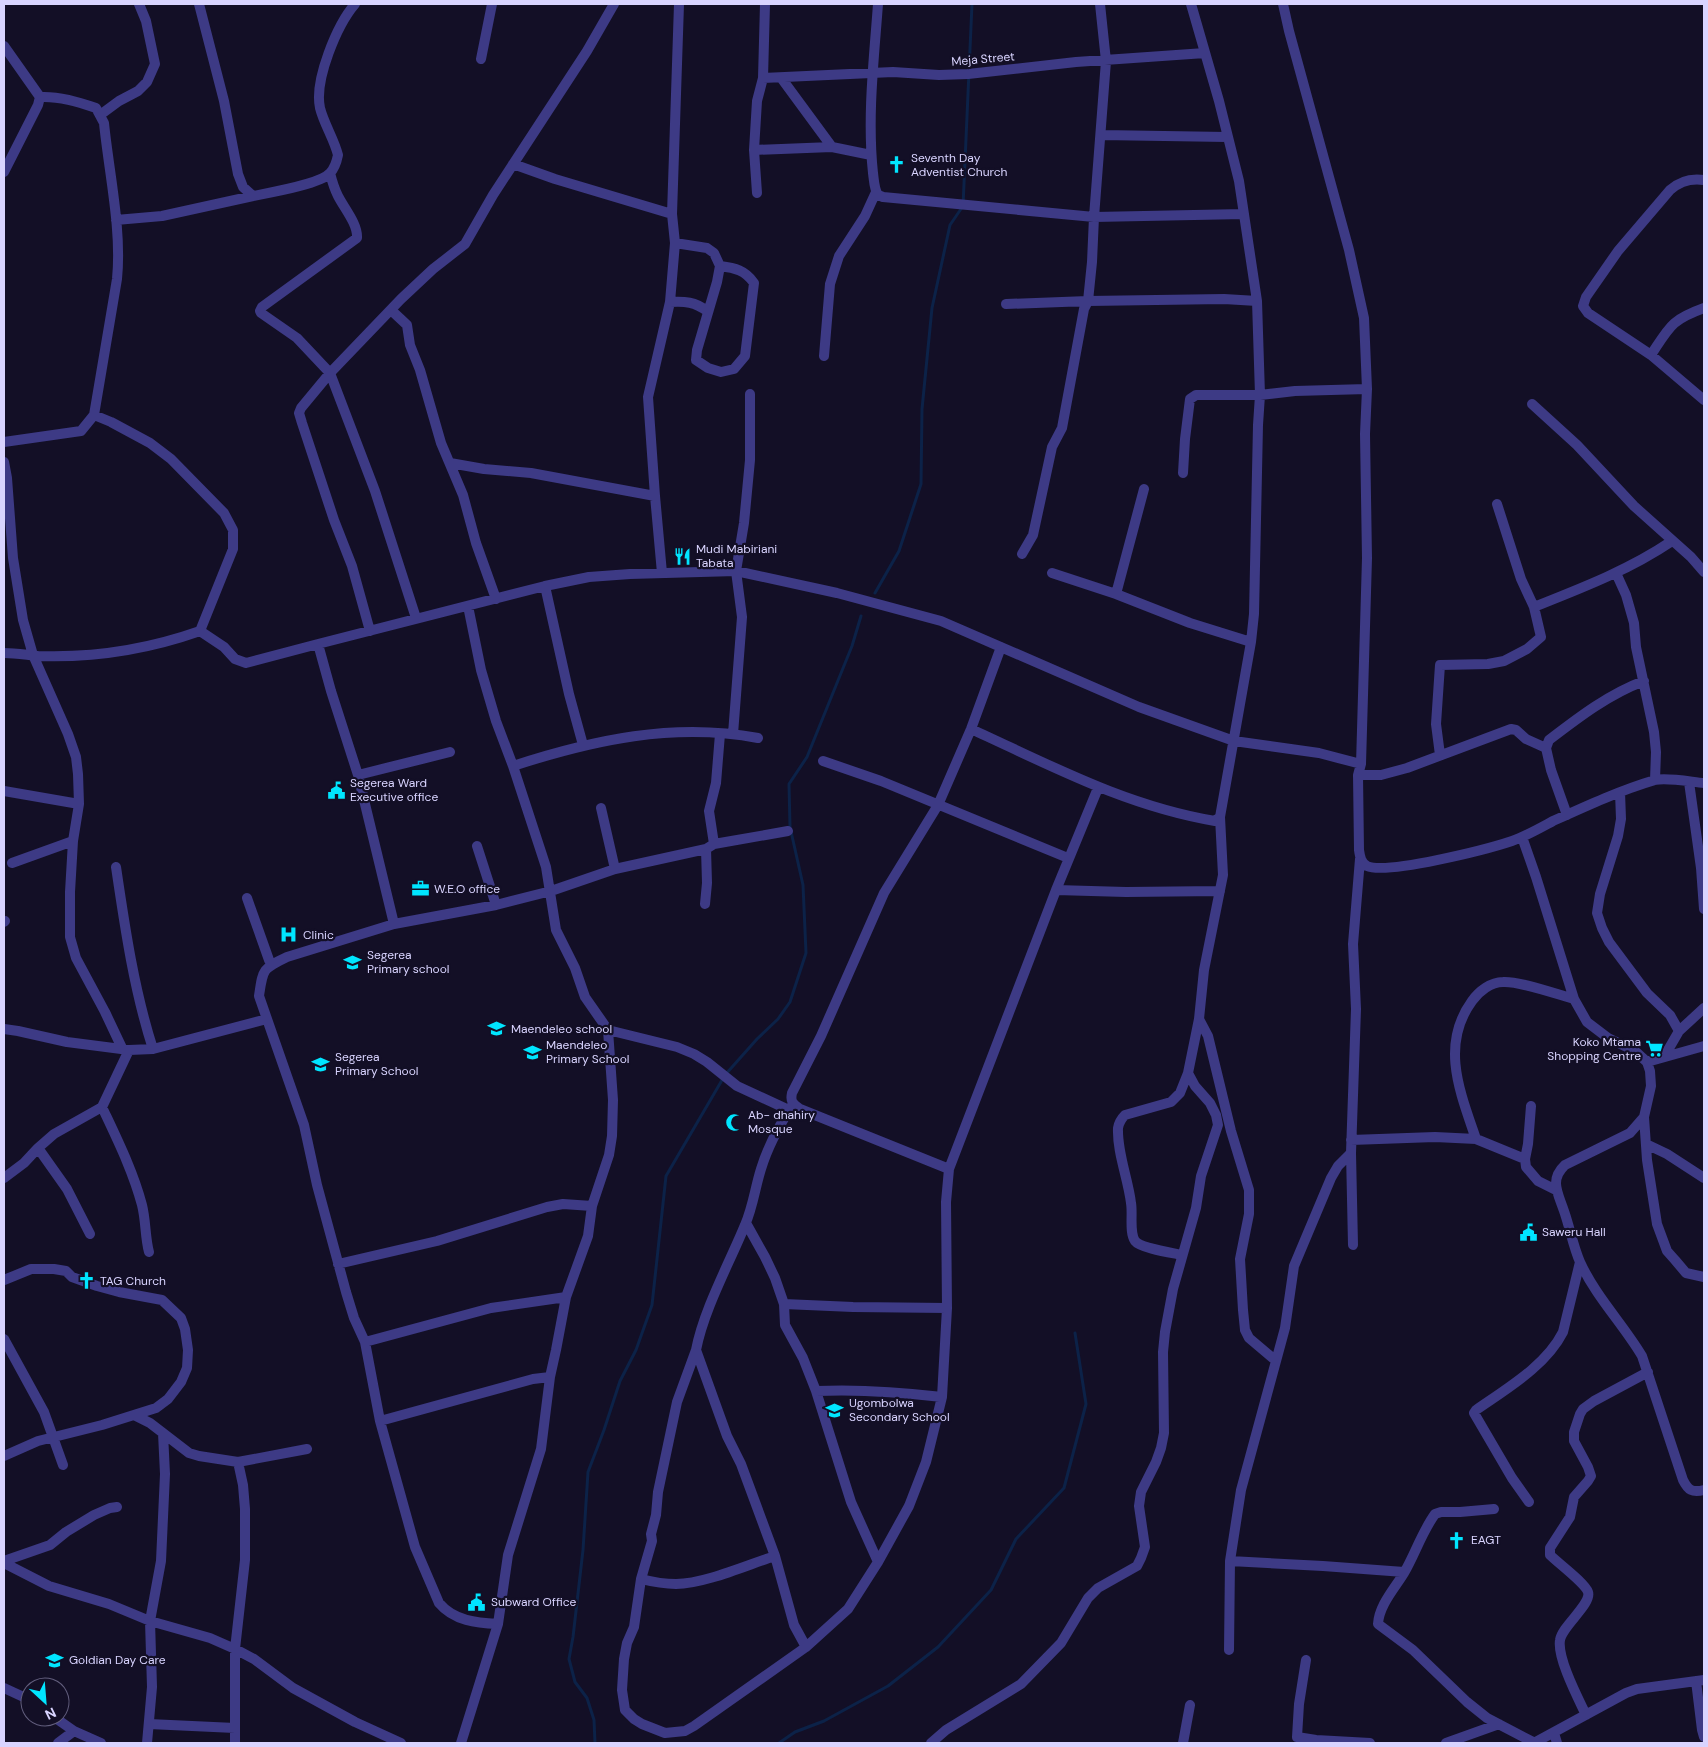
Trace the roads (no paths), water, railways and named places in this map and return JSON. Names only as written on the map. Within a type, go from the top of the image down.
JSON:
[{"type":"street","points":[[100,115],[142,87],[147,82],[155,64],[146,21],[139,4]]},
{"type":"street","points":[[199,4],[224,101],[238,174],[243,187],[253,196]]},
{"type":"street","points":[[116,220],[162,216],[299,186],[318,180],[330,173],[338,155],[320,107],[321,81],[328,52],[347,13],[355,4]]},
{"type":"street","points":[[481,59],[492,4]]},
{"type":"street","points":[[370,631],[352,566],[334,520],[299,413],[330,373],[391,310],[434,269],[465,244],[513,164],[587,52],[614,4]]},
{"type":"street","points":[[662,573],[648,397],[670,302],[675,243],[672,214],[679,4]]},
{"type":"street","points":[[757,193],[754,150],[757,101],[763,78],[765,4]]},
{"type":"street","points":[[824,356],[830,284],[839,256],[865,216],[876,192],[871,155],[873,73],[878,4]]},
{"type":"street","points":[[1022,554],[1033,535],[1052,447],[1062,428],[1084,309],[1088,301],[1106,61],[1100,4]]},
{"type":"street","points":[[1182,1255],[1140,1245],[1134,1240],[1132,1234],[1131,1203],[1118,1127],[1125,1115],[1171,1102],[1180,1093],[1188,1073],[1199,1019],[1204,970],[1223,875],[1220,817],[1252,642],[1260,395],[1257,301],[1239,181],[1219,101],[1191,4]]},
{"type":"street","points":[[1283,4],[1364,318],[1367,389],[1365,434],[1367,558],[1361,764],[1358,775],[1358,850],[1360,860],[1353,944],[1356,1009],[1351,1140],[1353,1245]]},
{"type":"street","points":[[4,46],[40,97],[38,105],[4,172]]},
{"type":"street","name":"Meja Street","points":[[763,78],[782,79],[894,72],[939,75],[968,74],[1076,62],[1205,53]]},
{"type":"street","points":[[782,79],[832,147]]},
{"type":"street","points":[[4,442],[81,431],[94,415],[117,279],[116,220],[104,123],[96,108],[79,102],[50,96],[40,97]]},
{"type":"street","points":[[1101,135],[1227,137]]},
{"type":"street","points":[[754,150],[832,147],[871,155]]},
{"type":"street","points":[[513,164],[555,179],[672,214]]},
{"type":"street","points":[[330,173],[357,238],[260,310],[261,313],[297,338],[330,373],[375,491],[416,618]]},
{"type":"street","points":[[1704,180],[1689,179],[1670,190],[1618,251],[1583,302],[1583,306],[1588,312],[1652,355],[1704,400]]},
{"type":"street","points":[[876,192],[883,197],[1094,218],[1244,214]]},
{"type":"street","points":[[675,243],[707,248],[714,253],[720,266],[697,350],[696,360],[708,368],[722,372],[734,369],[745,356],[754,283],[748,274],[735,268],[720,266]]},
{"type":"street","points":[[1006,304],[1224,299],[1257,301]]},
{"type":"street","points":[[670,302],[685,301],[697,304],[707,311]]},
{"type":"street","points":[[1652,355],[1676,320],[1685,314],[1704,308]]},
{"type":"street","points":[[391,310],[407,325],[410,345],[420,370],[441,443],[463,495],[476,543],[496,599]]},
{"type":"street","points":[[1183,473],[1184,439],[1192,396],[1202,394],[1260,395],[1295,391],[1367,389]]},
{"type":"street","points":[[733,734],[742,617],[736,571],[744,523],[750,460],[750,394]]},
{"type":"street","points":[[1532,404],[1577,445],[1634,506],[1704,572]]},
{"type":"street","points":[[94,415],[150,443],[171,459],[224,513],[233,530],[234,549],[200,632]]},
{"type":"street","points":[[4,462],[18,597],[33,655],[68,734],[76,757],[78,804],[73,841],[70,892],[71,943],[79,965],[126,1049]]},
{"type":"street","points":[[450,463],[484,469],[531,473],[655,496]]},
{"type":"street","points":[[1116,594],[1144,489]]},
{"type":"street","points":[[1440,755],[1436,724],[1440,665],[1497,663],[1527,649],[1541,637],[1534,607],[1521,580],[1496,504]]},
{"type":"street","points":[[1534,607],[1616,573],[1648,557],[1672,541]]},
{"type":"street","points":[[200,632],[224,648],[235,659],[246,663],[416,618],[589,577],[736,571],[837,593],[941,621],[1139,707],[1234,741],[1319,753],[1361,764]]},
{"type":"street","points":[[1052,573],[1116,594],[1190,624],[1252,642]]},
{"type":"street","points":[[1616,573],[1626,595],[1634,623],[1636,647],[1656,752],[1655,780]]},
{"type":"street","points":[[545,586],[569,694],[583,745]]},
{"type":"street","points":[[461,1743],[498,1624],[508,1555],[541,1449],[550,1377],[566,1297],[588,1236],[592,1206],[609,1155],[612,1136],[613,1100],[608,1030],[585,997],[575,968],[556,930],[546,867],[513,766],[496,721],[481,670],[468,606]]},
{"type":"street","points":[[4,653],[33,655],[110,653],[181,638],[200,632]]},
{"type":"street","points":[[318,644],[330,691],[358,775],[394,924]]},
{"type":"street","points":[[1001,647],[971,729],[938,805],[884,893],[821,1036],[792,1093],[791,1107],[773,1139],[761,1169],[746,1223],[724,1272],[677,1402],[658,1492],[656,1515],[651,1534],[652,1541],[641,1579],[634,1627],[627,1643],[624,1658],[623,1705],[625,1710],[634,1719],[655,1730],[665,1733],[685,1731],[717,1711],[806,1647],[848,1609],[910,1506],[926,1462],[942,1397],[947,1308],[946,1202],[949,1169],[1068,858],[1098,788]]},
{"type":"street","points":[[1567,815],[1551,770],[1546,748],[1549,740],[1586,713],[1630,686],[1644,681]]},
{"type":"street","points":[[971,729],[1098,788],[1158,809],[1215,821],[1220,817]]},
{"type":"street","points":[[1358,775],[1381,775],[1407,768],[1511,729],[1516,730],[1526,739],[1546,748]]},
{"type":"street","points":[[513,766],[583,745],[660,732],[733,734],[758,738]]},
{"type":"street","points":[[705,904],[710,847],[708,811],[716,783],[720,734]]},
{"type":"street","points":[[358,775],[450,752]]},
{"type":"street","points":[[823,761],[881,781],[1068,858]]},
{"type":"street","points":[[1360,860],[1369,867],[1380,868],[1416,864],[1486,848],[1522,837],[1620,792],[1655,780],[1704,783]]},
{"type":"street","points":[[1689,782],[1704,909]]},
{"type":"street","points":[[4,791],[78,804]]},
{"type":"street","points":[[1620,792],[1620,827],[1600,894],[1597,913],[1609,942],[1642,986],[1670,1015],[1679,1031]]},
{"type":"street","points":[[601,808],[615,869]]},
{"type":"street","points":[[498,1624],[475,1623],[445,1611],[439,1603],[415,1547],[380,1421],[365,1342],[354,1318],[338,1264],[317,1185],[304,1125],[259,996],[262,973],[272,964],[287,957],[394,924],[496,905],[551,890],[615,869],[788,831]]},
{"type":"street","points":[[1522,837],[1574,999],[1587,1022],[1608,1038],[1635,1051],[1647,1062],[1650,1070],[1651,1086],[1644,1117],[1657,1224],[1667,1251],[1686,1273],[1704,1277]]},
{"type":"street","points":[[12,863],[73,841]]},
{"type":"street","points":[[477,846],[496,905]]},
{"type":"street","points":[[116,867],[141,1012],[153,1049]]},
{"type":"street","points":[[1056,890],[1220,891]]},
{"type":"street","points":[[247,898],[272,964]]},
{"type":"street","points":[[1476,1139],[1460,1091],[1454,1058],[1456,1032],[1464,1011],[1475,997],[1490,984],[1503,982],[1516,983],[1574,999]]},
{"type":"street","points":[[1664,1057],[1679,1031],[1704,1008]]},
{"type":"street","points":[[4,1029],[67,1042],[126,1049],[153,1049],[267,1019]]},
{"type":"street","points":[[1199,1019],[1208,1036],[1231,1131],[1249,1190],[1250,1214],[1240,1259],[1246,1330],[1249,1338],[1275,1360]]},
{"type":"street","points":[[608,1030],[676,1047],[694,1054],[737,1086],[808,1112],[949,1169]]},
{"type":"street","points":[[1647,1062],[1704,1046]]},
{"type":"street","points":[[4,1178],[24,1163],[38,1148],[69,1125],[102,1107],[126,1049]]},
{"type":"street","points":[[931,1743],[946,1730],[1020,1684],[1061,1642],[1088,1598],[1098,1588],[1126,1573],[1139,1562],[1145,1547],[1139,1506],[1140,1492],[1156,1462],[1163,1441],[1164,1332],[1173,1289],[1196,1208],[1201,1176],[1218,1125],[1216,1115],[1210,1103],[1194,1086],[1188,1073]]},
{"type":"street","points":[[1531,1106],[1525,1159],[1526,1167],[1538,1181],[1556,1190]]},
{"type":"street","points":[[102,1107],[130,1167],[140,1196],[149,1252]]},
{"type":"street","points":[[1644,1117],[1630,1133],[1565,1165],[1559,1170],[1556,1190],[1580,1262],[1603,1301],[1634,1342],[1642,1356],[1683,1480],[1688,1490],[1694,1492],[1704,1490]]},
{"type":"street","points":[[1351,1140],[1435,1137],[1476,1139],[1525,1159]]},
{"type":"street","points":[[1646,1144],[1667,1154],[1704,1178]]},
{"type":"street","points":[[38,1148],[66,1189],[90,1234]]},
{"type":"street","points":[[1229,1650],[1230,1561],[1241,1490],[1285,1328],[1294,1266],[1331,1178],[1338,1166],[1351,1153]]},
{"type":"street","points":[[338,1264],[437,1240],[548,1207],[563,1204],[592,1206]]},
{"type":"street","points":[[746,1223],[766,1257],[784,1304],[785,1325],[803,1358],[816,1391],[851,1502],[878,1562]]},
{"type":"street","points":[[1529,1502],[1512,1478],[1474,1413],[1521,1378],[1554,1349],[1559,1342],[1564,1332],[1580,1262]]},
{"type":"street","points":[[4,1280],[31,1269],[61,1270],[81,1281],[97,1286],[162,1300],[181,1318],[185,1329],[188,1350],[187,1368],[181,1382],[168,1399],[156,1408],[38,1441],[4,1456]]},
{"type":"street","points":[[365,1342],[491,1308],[566,1297]]},
{"type":"street","points":[[784,1304],[947,1308]]},
{"type":"street","points":[[4,1339],[44,1412],[63,1465]]},
{"type":"street","points":[[696,1350],[727,1436],[741,1464],[774,1556],[794,1625],[806,1647]]},
{"type":"street","points":[[1586,1715],[1562,1659],[1559,1643],[1562,1634],[1588,1601],[1589,1594],[1585,1587],[1550,1555],[1550,1548],[1568,1523],[1574,1497],[1590,1476],[1588,1467],[1574,1441],[1574,1432],[1580,1414],[1583,1409],[1594,1401],[1648,1372]]},
{"type":"street","points":[[380,1421],[533,1379],[550,1377]]},
{"type":"street","points":[[816,1391],[896,1392],[942,1397]]},
{"type":"street","points":[[134,1415],[150,1423],[189,1452],[199,1456],[238,1462],[307,1449]]},
{"type":"street","points":[[147,1743],[152,1687],[150,1621],[160,1561],[165,1474],[163,1433]]},
{"type":"street","points":[[235,1743],[235,1649],[245,1560],[246,1509],[238,1462]]},
{"type":"street","points":[[4,1562],[50,1545],[66,1532],[94,1515],[110,1508],[117,1508]]},
{"type":"street","points":[[1494,1509],[1435,1514],[1404,1572],[1387,1599],[1378,1624],[1413,1650],[1486,1718],[1534,1743],[1555,1738],[1586,1715],[1614,1698],[1637,1689],[1700,1680],[1702,1730],[1704,1737]]},
{"type":"street","points":[[641,1579],[661,1584],[688,1583],[774,1556]]},
{"type":"street","points":[[1230,1561],[1404,1572]]},
{"type":"street","points":[[4,1562],[49,1586],[109,1604],[150,1621],[210,1638],[235,1649],[254,1659],[292,1688],[348,1719],[401,1743]]},
{"type":"street","points":[[1306,1660],[1299,1704],[1296,1735],[1298,1738],[1370,1743]]},
{"type":"street","points":[[7,1693],[20,1697]]},
{"type":"street","points":[[1183,1743],[1190,1705]]},
{"type":"street","points":[[149,1724],[235,1728]]},
{"type":"street","points":[[1446,1743],[1499,1724]]},
{"type":"street","points":[[68,1727],[101,1743]]},
{"type":"street","points":[[58,1743],[74,1731]]},
{"type":"waterway","points":[[875,593],[899,551],[921,484],[922,409],[932,308],[950,225],[963,206],[972,4]]},
{"type":"waterway","points":[[595,1743],[594,1720],[587,1698],[575,1682],[569,1659],[583,1550],[588,1472],[620,1381],[636,1350],[652,1305],[666,1176],[725,1075],[757,1039],[778,1019],[790,1002],[806,953],[803,885],[790,827],[789,784],[807,757],[852,646],[861,616]]},
{"type":"waterway","points":[[779,1743],[795,1732],[824,1721],[888,1686],[938,1647],[991,1590],[1016,1539],[1064,1488],[1086,1404],[1075,1333]]},
{"type":"place","name":"Seventh Day Adventist Church","points":[[897,165]]},
{"type":"place","name":"Mudi Mabiriani Tabata","points":[[682,556]]},
{"type":"place","name":"Segerea Ward Executive office","points":[[336,790]]},
{"type":"place","name":"W.E.O office","points":[[420,889]]},
{"type":"place","name":"Clinic","points":[[289,935]]},
{"type":"place","name":"Segerea Primary school","points":[[353,962]]},
{"type":"place","name":"Maendeleo school","points":[[497,1029]]},
{"type":"place","name":"Koko Mtama Shopping Centre","points":[[1655,1049]]},
{"type":"place","name":"Maendeleo Primary School","points":[[532,1052]]},
{"type":"place","name":"Segerea Primary School","points":[[321,1064]]},
{"type":"place","name":"Ab- dhahiry Mosque","points":[[734,1122]]},
{"type":"place","name":"Saweru Hall","points":[[1528,1232]]},
{"type":"place","name":"TAG Church","points":[[86,1281]]},
{"type":"place","name":"Ugombolwa Secondary School","points":[[835,1410]]},
{"type":"place","name":"EAGT","points":[[1457,1540]]},
{"type":"place","name":"Subward Office","points":[[477,1602]]},
{"type":"place","name":"Goldian Day Care","points":[[55,1660]]}]
